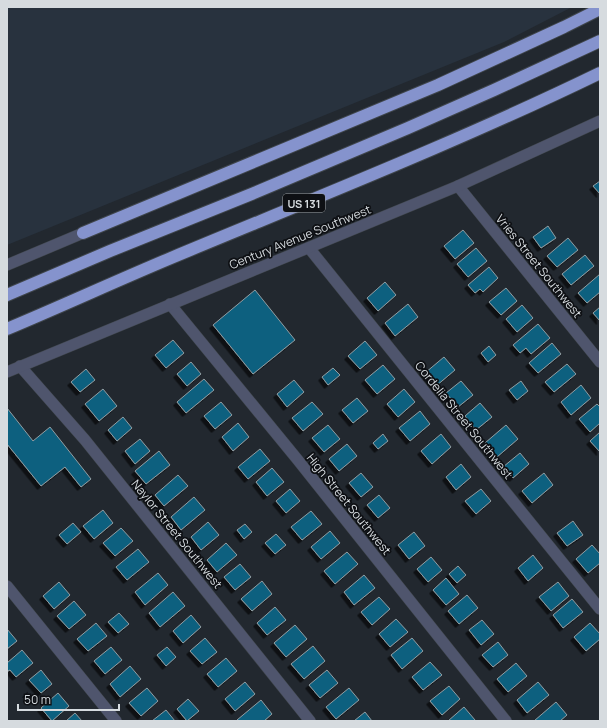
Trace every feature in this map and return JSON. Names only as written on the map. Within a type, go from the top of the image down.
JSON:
[{"type":"highway","points":[[83,233],[438,85],[518,49],[600,9]]},
{"type":"highway","name":"US 131","points":[[7,295],[408,128],[600,41]]},
{"type":"highway","name":"US 131","points":[[7,329],[169,258],[439,147],[549,98],[600,73]]},
{"type":"street","name":"Century Avenue Southwest","points":[[7,372],[458,186],[600,121]]},
{"type":"street","name":"Vries Street Southwest","points":[[458,186],[600,362]]},
{"type":"street","points":[[7,265],[83,233]]},
{"type":"street","name":"Cordelia Street Southwest","points":[[309,248],[600,609]]},
{"type":"street","name":"High Street Southwest","points":[[170,304],[506,721]]},
{"type":"street","name":"Naylor Street Southwest","points":[[20,366],[85,440],[310,721]]},
{"type":"street","points":[[7,586],[116,721]]},
{"type":"shaded area","points":[[7,7],[572,7],[504,42],[7,245]]},
{"type":"building","points":[[600,181],[600,194],[593,186]]},
{"type":"building","points":[[548,226],[556,238],[541,248],[533,237]]},
{"type":"building","points":[[463,230],[474,243],[455,259],[444,246]]},
{"type":"building","points":[[568,238],[578,250],[557,267],[547,256]]},
{"type":"building","points":[[476,248],[487,261],[468,277],[457,264]]},
{"type":"building","points":[[585,255],[594,266],[571,285],[562,274]]},
{"type":"building","points":[[489,267],[498,278],[483,292],[480,289],[475,293],[468,285]]},
{"type":"building","points":[[600,274],[600,292],[587,303],[578,293]]},
{"type":"building","points":[[385,282],[396,295],[378,311],[367,298]]},
{"type":"building","points":[[506,288],[517,301],[501,315],[489,302]]},
{"type":"building","points":[[255,290],[295,340],[253,374],[213,325]]},
{"type":"building","points":[[408,304],[418,317],[395,336],[385,323]]},
{"type":"building","points":[[522,305],[533,318],[517,332],[506,319]]},
{"type":"building","points":[[600,307],[600,321],[593,313]]},
{"type":"building","points":[[538,324],[550,338],[531,354],[526,348],[520,353],[513,345]]},
{"type":"building","points":[[173,340],[184,353],[166,368],[155,355]]},
{"type":"building","points":[[365,341],[377,355],[360,369],[348,356]]},
{"type":"building","points":[[552,343],[561,354],[538,373],[529,363]]},
{"type":"building","points":[[489,346],[496,355],[488,362],[481,353]]},
{"type":"building","points":[[444,357],[455,370],[436,386],[425,373]]},
{"type":"building","points":[[191,362],[201,374],[187,386],[177,374]]},
{"type":"building","points":[[567,364],[576,374],[554,392],[545,382]]},
{"type":"building","points":[[383,365],[395,379],[377,394],[365,380]]},
{"type":"building","points":[[333,368],[340,375],[328,385],[322,377]]},
{"type":"building","points":[[86,369],[95,380],[80,392],[71,382]]},
{"type":"building","points":[[204,379],[214,390],[186,413],[177,402]]},
{"type":"building","points":[[294,380],[304,392],[287,407],[277,394]]},
{"type":"building","points":[[461,381],[473,395],[458,407],[446,393]]},
{"type":"building","points":[[521,381],[528,391],[517,400],[509,390]]},
{"type":"building","points":[[581,385],[591,398],[571,415],[561,402]]},
{"type":"building","points":[[103,389],[117,406],[99,421],[85,404]]},
{"type":"building","points":[[404,389],[415,402],[398,417],[387,404]]},
{"type":"building","points":[[357,398],[368,411],[353,423],[342,410]]},
{"type":"building","points":[[221,402],[232,415],[215,429],[204,416]]},
{"type":"building","points":[[312,402],[323,414],[303,431],[292,418]]},
{"type":"building","points":[[480,403],[492,417],[476,430],[465,416]]},
{"type":"building","points":[[597,404],[600,407],[600,423],[590,432],[579,419]]},
{"type":"building","points":[[7,408],[33,441],[50,427],[91,479],[81,487],[65,467],[41,486],[7,444]]},
{"type":"building","points":[[420,411],[430,424],[410,441],[399,428]]},
{"type":"building","points":[[123,417],[132,428],[117,441],[108,430]]},
{"type":"building","points":[[238,423],[249,437],[233,451],[222,437]]},
{"type":"building","points":[[328,425],[340,439],[324,452],[312,438]]},
{"type":"building","points":[[506,425],[518,439],[497,457],[485,443]]},
{"type":"building","points":[[600,432],[600,452],[590,441]]},
{"type":"building","points":[[383,434],[388,441],[378,449],[373,443]]},
{"type":"building","points":[[441,434],[451,447],[432,464],[421,451]]},
{"type":"building","points":[[140,439],[150,451],[135,464],[125,451]]},
{"type":"building","points":[[347,444],[357,456],[339,471],[329,459]]},
{"type":"building","points":[[260,449],[270,461],[248,479],[238,467]]},
{"type":"building","points":[[159,451],[170,465],[146,484],[135,471]]},
{"type":"building","points":[[520,453],[529,464],[513,478],[503,467]]},
{"type":"building","points":[[461,464],[471,477],[456,490],[446,477]]},
{"type":"building","points":[[272,468],[284,482],[267,496],[256,482]]},
{"type":"building","points":[[361,473],[373,487],[361,497],[349,483]]},
{"type":"building","points":[[544,473],[553,485],[532,503],[522,491]]},
{"type":"building","points":[[178,475],[188,486],[164,506],[155,495]]},
{"type":"building","points":[[290,489],[300,501],[286,513],[276,501]]},
{"type":"building","points":[[481,489],[491,501],[476,514],[465,501]]},
{"type":"building","points":[[379,495],[390,508],[378,518],[367,505]]},
{"type":"building","points":[[194,497],[205,510],[181,530],[171,517]]},
{"type":"building","points":[[103,510],[113,523],[94,539],[83,526]]},
{"type":"building","points":[[311,511],[322,524],[302,540],[291,527]]},
{"type":"building","points":[[573,521],[583,535],[567,546],[557,533]]},
{"type":"building","points":[[208,522],[219,535],[201,550],[191,537]]},
{"type":"building","points":[[73,523],[81,532],[67,544],[59,535]]},
{"type":"building","points":[[245,524],[252,532],[244,539],[237,530]]},
{"type":"building","points":[[121,528],[133,541],[115,556],[103,543]]},
{"type":"building","points":[[330,531],[340,543],[321,559],[311,547]]},
{"type":"building","points":[[414,532],[425,546],[409,559],[398,545]]},
{"type":"building","points":[[276,534],[286,545],[275,554],[265,543]]},
{"type":"building","points":[[226,543],[237,555],[217,572],[207,560]]},
{"type":"building","points":[[592,545],[600,554],[600,563],[588,573],[576,559]]},
{"type":"building","points":[[138,549],[149,562],[127,580],[116,567]]},
{"type":"building","points":[[347,552],[358,564],[335,584],[324,571]]},
{"type":"building","points":[[533,555],[543,568],[528,581],[518,568]]},
{"type":"building","points":[[431,557],[442,570],[428,582],[417,569]]},
{"type":"building","points":[[240,564],[251,577],[235,590],[224,577]]},
{"type":"building","points":[[458,566],[466,575],[457,583],[449,574]]},
{"type":"building","points":[[158,573],[168,585],[145,605],[135,592]]},
{"type":"building","points":[[364,575],[375,588],[354,605],[344,592]]},
{"type":"building","points":[[446,578],[459,594],[446,605],[433,590]]},
{"type":"building","points":[[262,581],[272,594],[252,611],[241,599]]},
{"type":"building","points":[[59,582],[70,595],[54,609],[43,596]]},
{"type":"building","points":[[558,582],[569,596],[551,611],[539,597]]},
{"type":"building","points":[[173,592],[185,606],[160,627],[149,613]]},
{"type":"building","points":[[467,595],[478,608],[459,624],[448,611]]},
{"type":"building","points":[[379,597],[390,609],[372,625],[361,612]]},
{"type":"building","points":[[572,599],[583,612],[563,628],[553,615]]},
{"type":"building","points":[[74,601],[86,615],[69,629],[57,616]]},
{"type":"building","points":[[275,607],[286,620],[267,635],[257,623]]},
{"type":"building","points":[[119,613],[129,624],[118,633],[108,622]]},
{"type":"building","points":[[191,615],[201,627],[183,643],[173,631]]},
{"type":"building","points":[[396,619],[408,632],[390,647],[379,634]]},
{"type":"building","points":[[482,620],[494,634],[481,645],[469,630]]},
{"type":"building","points":[[96,623],[107,636],[88,651],[77,639]]},
{"type":"building","points":[[590,623],[600,634],[600,639],[586,651],[574,637]]},
{"type":"building","points":[[295,625],[307,639],[286,657],[274,643]]},
{"type":"building","points":[[7,629],[17,641],[7,649]]},
{"type":"building","points":[[205,638],[217,652],[202,664],[190,651]]},
{"type":"building","points":[[412,638],[423,651],[402,669],[391,655]]},
{"type":"building","points":[[498,642],[508,655],[493,667],[482,655]]},
{"type":"building","points":[[313,646],[325,661],[304,679],[291,664]]},
{"type":"building","points":[[111,647],[122,660],[105,674],[94,661]]},
{"type":"building","points":[[167,647],[176,657],[166,666],[157,655]]},
{"type":"building","points":[[22,650],[33,663],[16,677],[10,670],[7,671],[7,663]]},
{"type":"building","points":[[226,658],[237,671],[218,687],[207,674]]},
{"type":"building","points":[[430,662],[442,675],[423,690],[412,677]]},
{"type":"building","points":[[516,663],[527,676],[508,692],[497,679]]},
{"type":"building","points":[[130,666],[141,679],[120,697],[110,684]]},
{"type":"building","points":[[41,670],[52,684],[41,693],[29,680]]},
{"type":"building","points":[[327,670],[338,683],[320,698],[309,685]]},
{"type":"building","points":[[245,682],[255,694],[235,711],[225,699]]},
{"type":"building","points":[[538,682],[549,695],[527,713],[517,700]]},
{"type":"building","points":[[449,686],[460,699],[442,715],[430,701]]},
{"type":"building","points":[[147,688],[158,701],[141,716],[129,703]]},
{"type":"building","points":[[349,688],[359,700],[336,719],[326,707]]},
{"type":"building","points":[[58,693],[69,706],[52,721],[41,708]]},
{"type":"building","points":[[188,699],[199,711],[187,721],[177,709]]},
{"type":"building","points":[[261,700],[272,714],[264,721],[237,720]]},
{"type":"building","points":[[556,702],[567,715],[560,721],[534,721]]},
{"type":"building","points":[[464,707],[475,720],[474,721],[448,721]]},
{"type":"building","points":[[166,710],[175,721],[152,721]]},
{"type":"building","points":[[365,712],[372,721],[354,721]]},
{"type":"building","points":[[75,713],[82,721],[66,721]]}]
